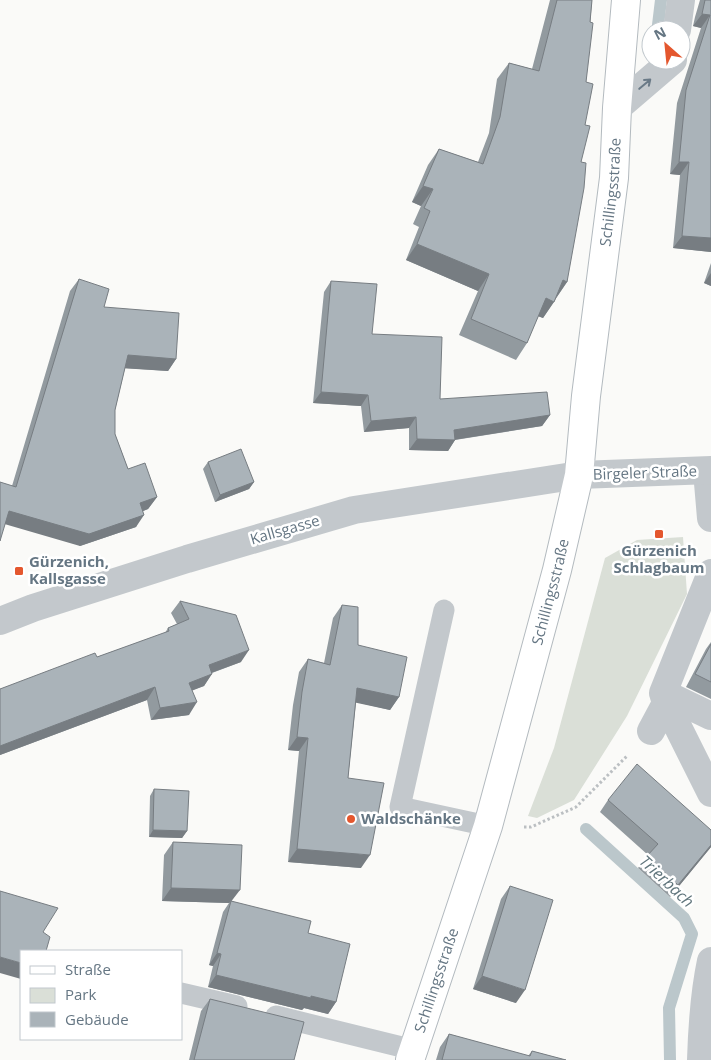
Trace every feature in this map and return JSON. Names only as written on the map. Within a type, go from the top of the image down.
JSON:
[{"type":"main road","name":"Schillingsstraße","points":[[412,1055],[488,826],[557,570],[579,475],[586,396],[614,178],[617,108],[626,0]]},
{"type":"street","points":[[678,20],[681,0]]},
{"type":"street","points":[[617,108],[661,70]]},
{"type":"street","points":[[709,471],[711,518]]},
{"type":"street","name":"Birgeler Straße","points":[[579,475],[709,471]]},
{"type":"street","name":"Kallsgasse","points":[[0,621],[42,605],[187,558],[354,510],[579,475]]},
{"type":"street","points":[[651,731],[711,573]]},
{"type":"street","points":[[665,698],[711,716]]},
{"type":"street","points":[[665,698],[711,793]]},
{"type":"street","points":[[702,1060],[702,1025],[711,961]]},
{"type":"lane","points":[[444,610],[400,807],[488,826]]},
{"type":"lane","points":[[182,993],[412,1055]]},
{"type":"path","points":[[488,826],[531,827],[576,808],[651,731]]},
{"type":"green space","points":[[683,537],[687,594],[627,716],[574,800],[537,818],[528,816],[554,748],[605,558],[637,540]]},
{"type":"building","points":[[557,0],[592,0],[590,22],[593,23],[586,82],[593,84],[585,125],[590,126],[581,162],[586,163],[584,188],[567,282],[563,280],[554,302],[546,298],[527,343],[471,319],[489,274],[417,244],[430,211],[424,208],[433,189],[423,186],[439,149],[483,164],[500,117],[509,63],[539,71]]},
{"type":"building","points":[[705,0],[711,0],[711,238],[682,236],[689,162],[679,162],[686,90],[710,15],[702,14]]},
{"type":"building","points":[[79,279],[109,289],[104,307],[179,313],[176,359],[128,355],[115,410],[115,434],[128,469],[145,463],[157,497],[140,503],[144,515],[89,534],[9,511],[0,541],[0,482],[16,487]]},
{"type":"building","points":[[331,281],[377,284],[372,334],[442,337],[440,399],[547,392],[550,415],[454,430],[455,440],[417,439],[416,417],[371,421],[368,395],[321,392]]},
{"type":"building","points":[[241,449],[254,482],[220,495],[208,462]]},
{"type":"building","points":[[180,601],[236,615],[249,650],[209,665],[212,674],[189,683],[197,702],[160,708],[155,687],[0,746],[0,689],[95,653],[97,657],[169,631],[168,628],[189,619]]},
{"type":"building","points":[[342,605],[358,607],[358,645],[407,657],[399,697],[357,688],[348,778],[384,783],[370,855],[297,849],[308,738],[297,737],[308,659],[330,665]]},
{"type":"building","points":[[711,644],[711,682],[695,674]]},
{"type":"building","points":[[637,764],[711,830],[711,845],[678,885],[647,856],[658,844],[608,800]]},
{"type":"building","points":[[154,789],[189,791],[187,831],[153,830]]},
{"type":"building","points":[[173,842],[242,845],[240,890],[171,888]]},
{"type":"building","points":[[510,886],[553,900],[525,990],[482,976]]},
{"type":"building","points":[[0,891],[58,908],[43,932],[50,937],[46,950],[20,950],[20,963],[0,957]]},
{"type":"building","points":[[231,901],[311,921],[308,933],[350,944],[336,1002],[311,996],[311,998],[216,975],[221,954],[217,953]]},
{"type":"building","points":[[210,999],[304,1022],[294,1060],[194,1060]]},
{"type":"building","points":[[449,1034],[530,1056],[532,1051],[566,1060],[442,1060]]},
{"type":"waterway","points":[[659,20],[661,0]]},
{"type":"waterway","name":"Trierbach","points":[[586,829],[684,918],[692,934],[669,1008],[670,1060]]},
{"type":"place","name":"Gürzenich Schlagbaum","points":[[659,534]]},
{"type":"place","name":"Gürzenich, Kallsgasse","points":[[19,571]]},
{"type":"place","name":"Waldschänke","points":[[351,819]]}]
